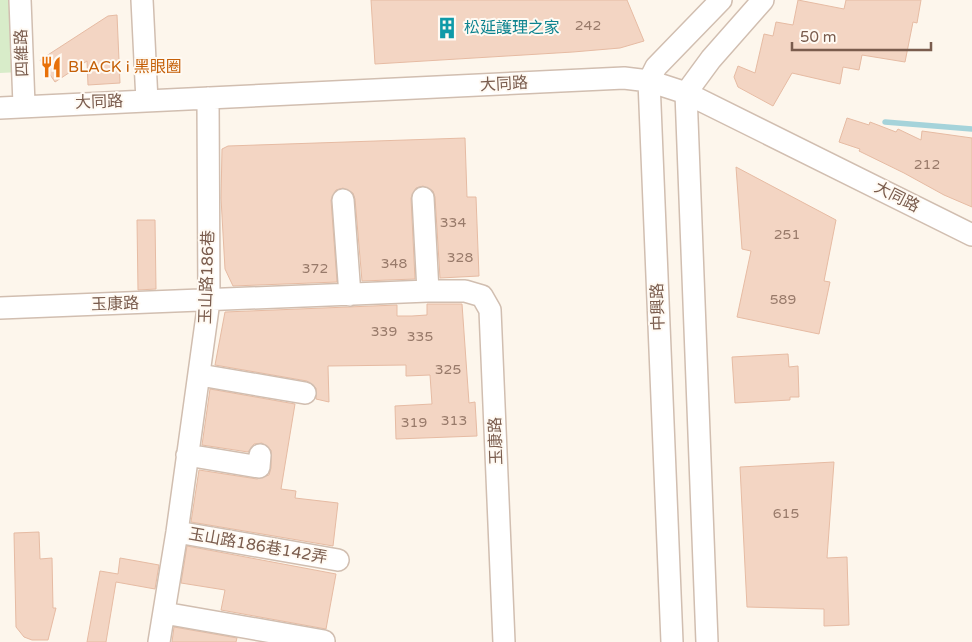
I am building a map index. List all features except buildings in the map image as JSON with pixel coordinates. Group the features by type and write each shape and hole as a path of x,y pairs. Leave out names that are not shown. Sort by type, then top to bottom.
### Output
{"street":[{"name":"四維路","path":"20,0 24,105"},
{"path":"142,0 147,100"},
{"path":"648,81 656,67 721,0"},
{"path":"707,642 686,93 711,59 762,0"},
{"name":"大同路","path":"0,108 24,105 624,78 648,81 686,93 972,235"},
{"name":"中興路","path":"648,81 672,642"},
{"name":"玉山路186巷","path":"159,642 177,532 209,301 208,98"},
{"path":"423,198 428,291"},
{"path":"343,200 350,295"},
{"name":"玉康路","path":"0,308 428,291 465,291 482,296 490,310 504,642"},
{"path":"200,375 305,393"},
{"path":"188,455 259,467 260,455"},
{"name":"玉山路186巷142弄","path":"177,532 338,560"},
{"path":"164,613 324,641"}],"green space":[{"path":"0,0 16,0 20,72 0,73"}],"waterway":[{"path":"885,122 972,129"}],"place":[{"name":"松延護理之家","path":"447,28"},
{"name":"BLACK i 黑眼圈","path":"51,67"}]}
